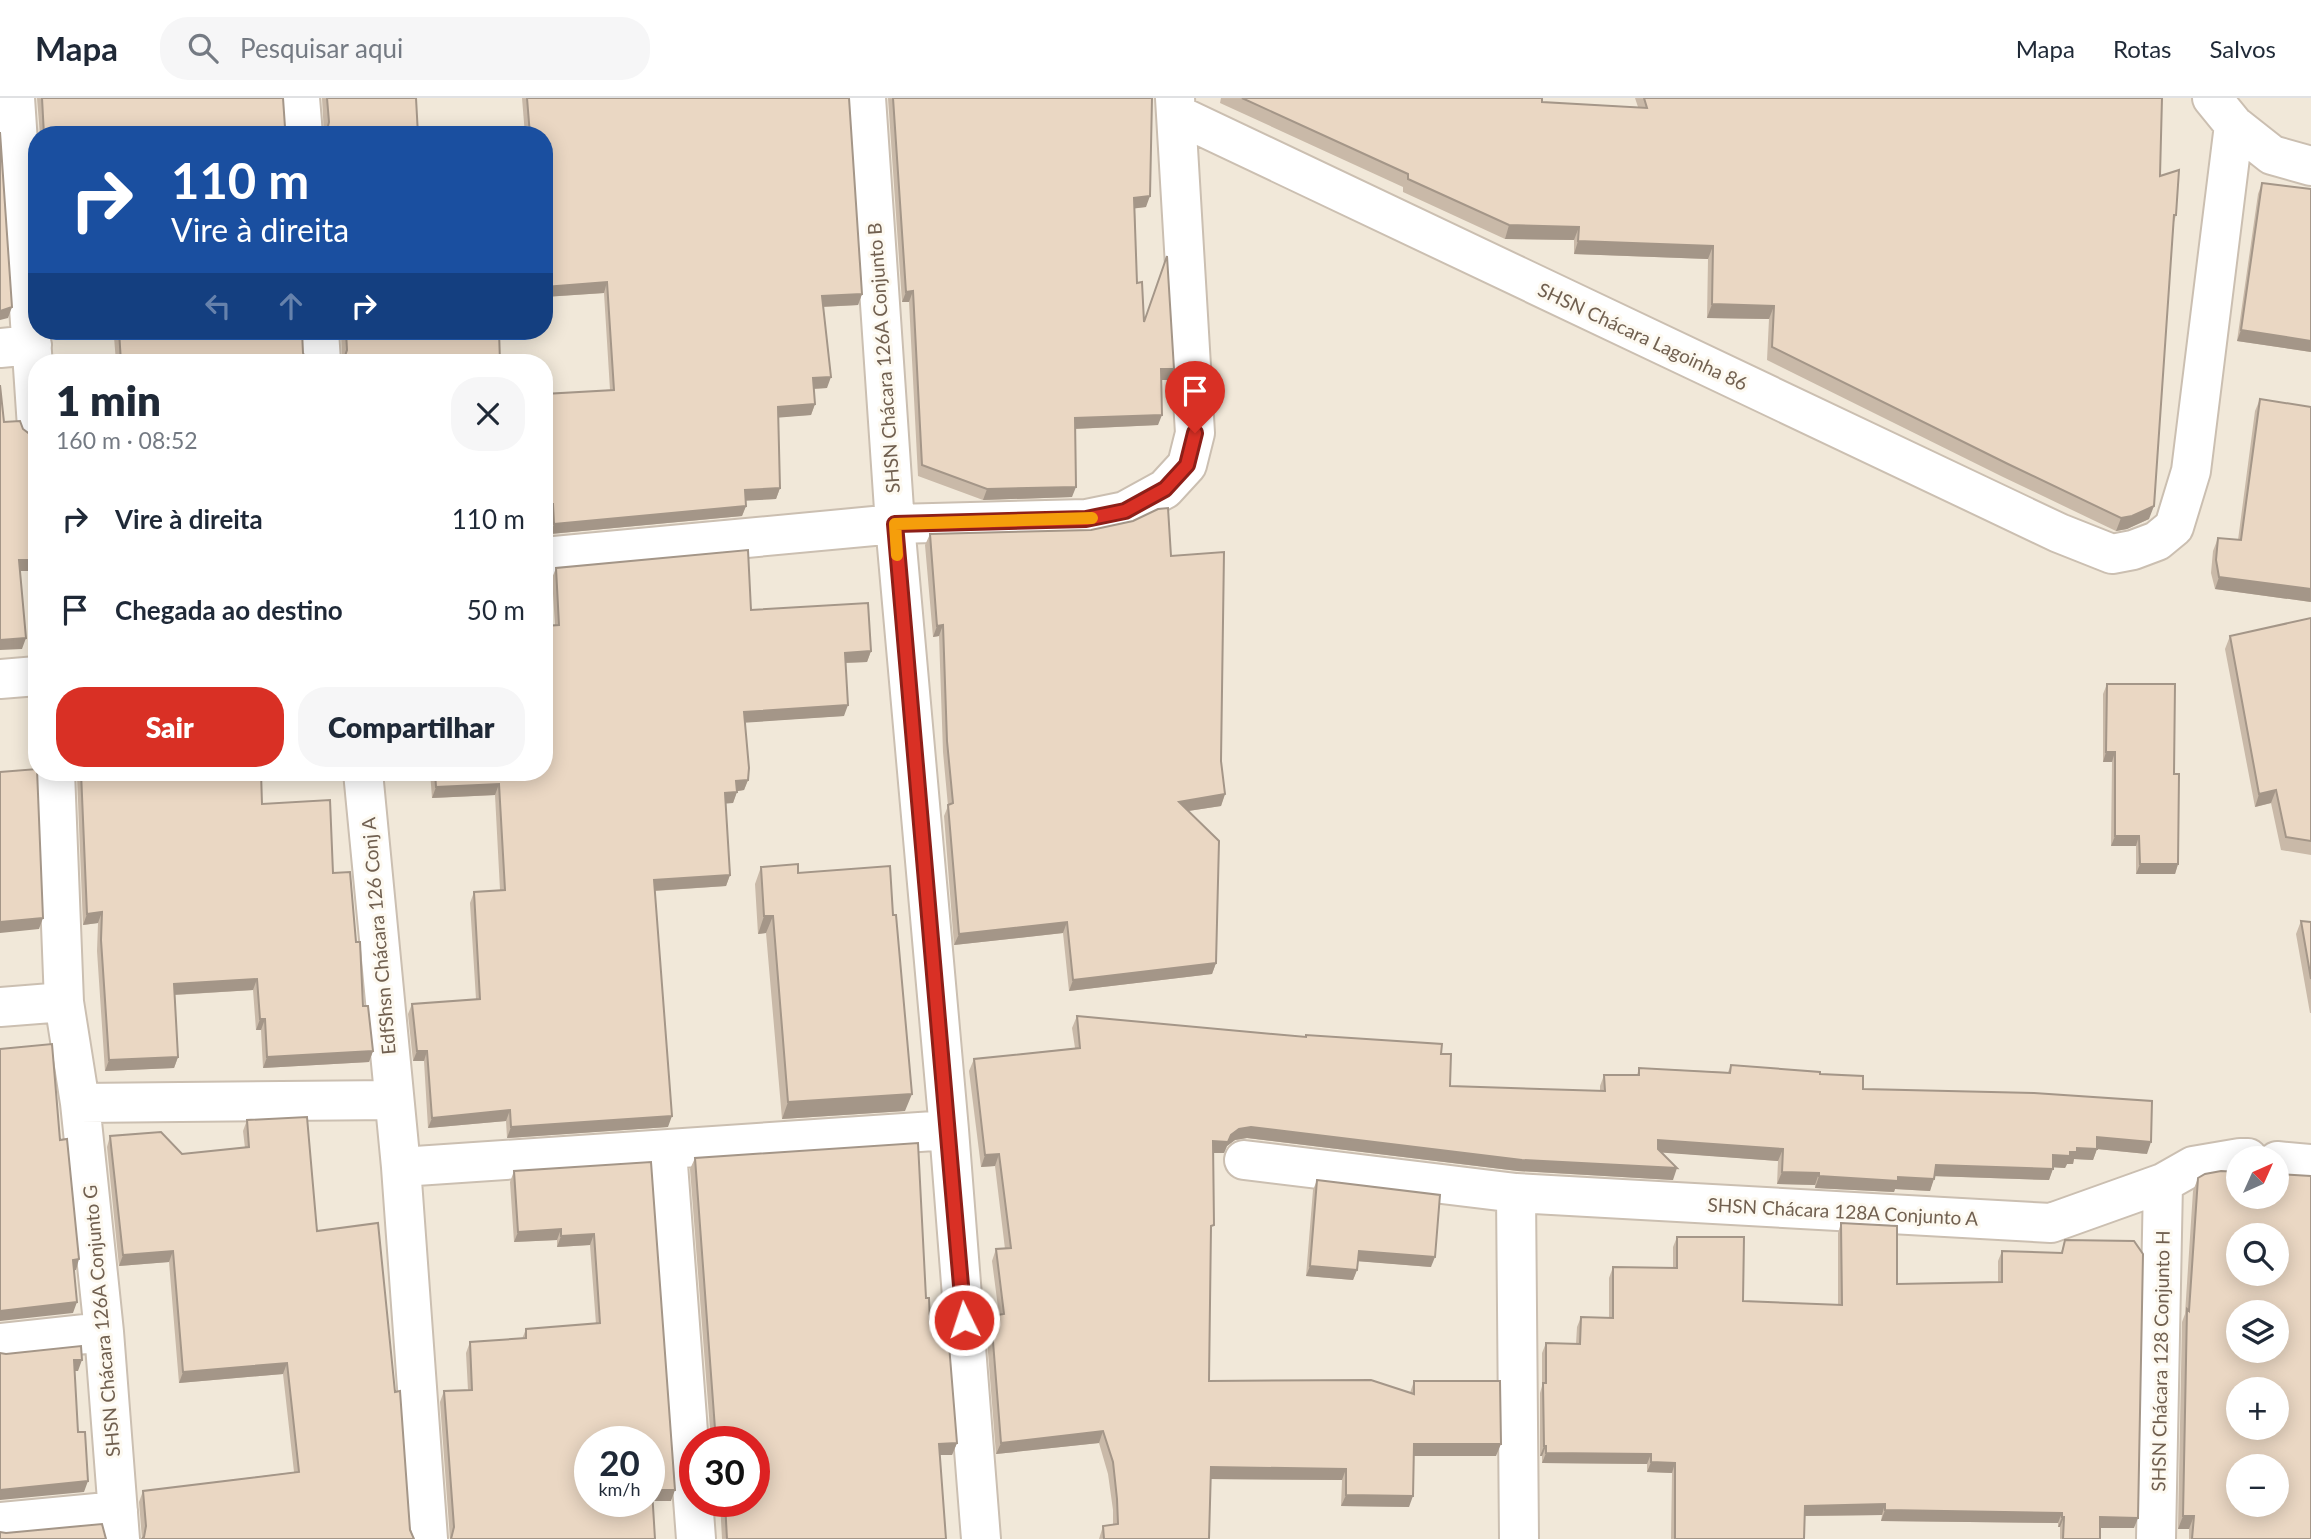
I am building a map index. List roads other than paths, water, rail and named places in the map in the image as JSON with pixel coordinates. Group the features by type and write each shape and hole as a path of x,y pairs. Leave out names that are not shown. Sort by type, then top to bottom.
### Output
{"street":[{"path":"15,98 16,347 28,393"},
{"path":"300,98 302,126"},
{"name":"SHSN Chácara 126A Conjunto B","path":"866,98 895,524 949,1130 981,1539"},
{"path":"553,556 895,524 1086,519 1125,511 1165,489 1187,465 1195,433 1175,106"},
{"name":"SHSN Chácara Lagoinha 86","path":"1175,106 2059,533 2112,554 2157,541 2174,527 2191,471 2223,112"},
{"path":"2223,112 2272,155 2311,166"},
{"path":"0,679 28,677"},
{"name":"SHSN Chácara 126A Conjunto G","path":"55,781 64,1002 80,1103 104,1332 119,1525"},
{"name":"EdfShsn Chácara 126 Conj A","path":"364,781 401,1167"},
{"path":"0,1007 64,1002"},
{"path":"80,1103 393,1100"},
{"path":"428,1539 401,1167 949,1130"},
{"path":"667,1151 696,1539"},
{"name":"SHSN Chácara 128A Conjunto A","path":"1244,1160 1516,1193 2051,1223 2163,1183 2193,1166 2226,1160"},
{"path":"2289,1162 2311,1164"},
{"name":"SHSN Chácara 128 Conjunto H","path":"2156,1539 2163,1183"},
{"path":"1516,1193 1519,1539"},
{"path":"0,1343 104,1332"},
{"path":"0,1522 119,1525"}]}
